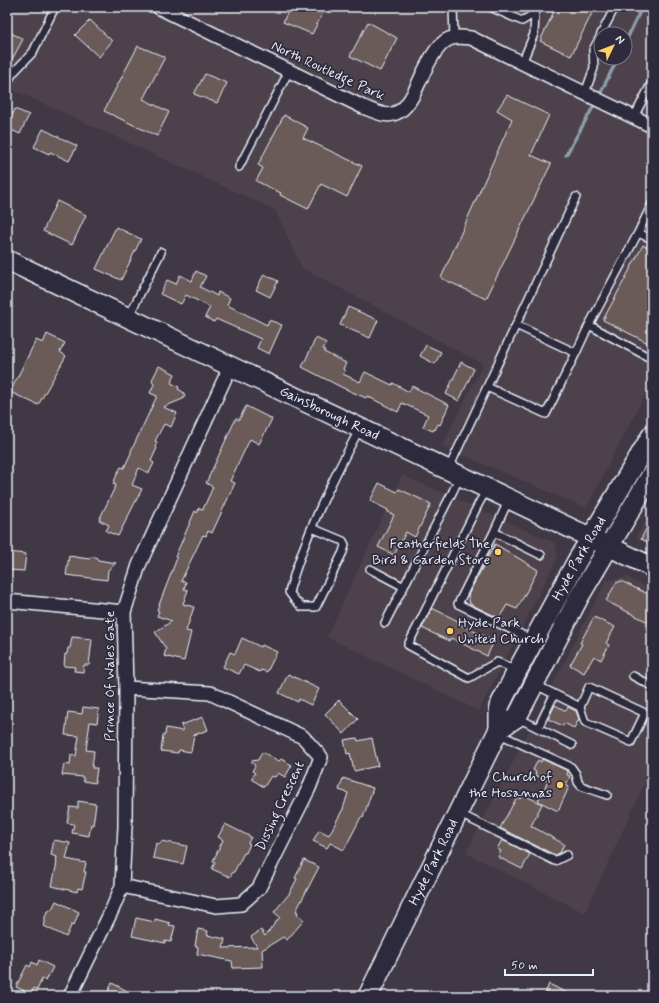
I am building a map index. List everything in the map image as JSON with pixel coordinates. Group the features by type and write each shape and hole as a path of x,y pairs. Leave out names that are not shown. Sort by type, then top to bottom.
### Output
{"main road":[{"name":"Gainsborough Road","path":"7,260 652,566"},
{"name":"Hyde Park Road","path":"368,996 498,731 499,707 517,671 591,538 652,435"},
{"name":"Hyde Park Road","path":"498,731 516,716 579,597 609,546 650,483"}],"street":[{"name":"North Routledge Park","path":"158,7 363,107 384,114 393,114 403,109 410,101 434,54 442,43 454,38"},
{"path":"454,38 471,38 652,126"},
{"name":"Prince Of Wales Gate","path":"70,996 122,886 125,827 126,688 124,612 139,565 230,367"},
{"path":"7,601 124,612"},
{"name":"Dissing Crescent","path":"122,886 216,906 241,904 259,888 309,788 321,757 303,737 210,693 126,688"}],"lane":[{"path":"7,83 13,73 33,52 55,7"},
{"path":"453,7 454,38"},
{"path":"490,7 522,21 537,10"},
{"path":"605,26 615,7"},
{"path":"522,63 534,34 537,10"},
{"path":"585,93 594,66"},
{"path":"239,167 289,70"},
{"path":"634,117 652,82"},
{"path":"385,623 453,491 454,473 487,386 576,197"},
{"path":"487,386 546,414 589,325 652,204"},
{"path":"638,233 652,240"},
{"path":"128,318 161,252"},
{"path":"516,325 576,353"},
{"path":"589,325 652,359"},
{"path":"312,528 343,541 345,545 344,552 316,607 302,607 289,592 295,571 312,528 320,508 360,428"},
{"path":"488,489 479,503 408,646 469,678 497,662 517,671"},
{"path":"509,499 458,604 534,640"},
{"path":"494,532 541,555"},
{"path":"370,569 404,587"},
{"path":"633,676 650,685 652,682"},
{"path":"534,684 580,707 585,722 631,742 645,713 589,687 580,707"},
{"path":"538,728 554,695"},
{"path":"516,716 572,745"},
{"path":"498,731 571,767 581,786 607,795"},
{"path":"458,813 555,861 566,855"}],"shaded area":[{"path":"7,7 652,7 652,381 586,508 442,446 483,364 302,268 275,210 7,87"},
{"path":"402,475 555,543 558,557 479,711 327,637"},
{"path":"652,510 652,545 636,538"},
{"path":"627,577 652,590 652,767 585,913 466,853 606,581"}],"building":[{"path":"290,7 326,7 312,34 283,22"},
{"path":"556,7 595,7 571,56 540,41"},
{"path":"90,20 112,41 99,57 75,35"},
{"path":"368,22 397,38 380,71 350,56"},
{"path":"7,31 23,39 7,69"},
{"path":"138,46 165,57 143,99 169,112 157,136 104,111"},
{"path":"205,74 227,83 217,103 194,94"},
{"path":"507,95 549,115 531,155 551,164 486,299 441,278 512,119 497,110"},
{"path":"15,109 29,115 20,134 7,128"},
{"path":"284,115 308,128 303,138 362,166 347,197 321,184 308,209 280,195 281,193 256,181 263,168 258,165"},
{"path":"43,129 77,146 69,161 50,152 49,154 34,147"},
{"path":"57,201 86,215 72,245 43,231"},
{"path":"116,227 141,239 121,280 96,269"},
{"path":"643,245 652,250 652,345 603,320"},
{"path":"196,271 206,276 200,287 217,296 218,292 230,298 227,305 267,325 269,320 282,325 269,354 257,348 261,339 216,319 214,322 205,317 210,307 186,295 181,304 160,294 167,280 176,284 180,275 192,281"},
{"path":"264,274 278,281 270,297 256,290"},
{"path":"348,307 378,320 370,338 340,325"},
{"path":"47,334 65,343 60,352 66,356 38,405 10,392 36,340 43,343"},
{"path":"316,338 326,343 323,349 325,350 324,352 346,363 343,369 345,371 343,374 360,382 365,372 392,385 393,383 409,392 412,386 449,405 440,425 438,424 433,431 423,427 428,415 402,403 398,412 367,396 366,398 343,388 302,367"},
{"path":"426,345 441,352 435,364 420,356"},
{"path":"461,362 474,369 459,401 446,394"},
{"path":"159,366 175,374 171,383 179,387 178,389 185,395 183,399 163,407 177,413 171,427 164,424 155,441 157,442 155,447 157,448 151,461 154,463 149,473 139,468 132,485 142,489 118,536 106,531 109,525 99,520 116,485 113,484 118,472 121,467 124,468 157,396 150,393 154,384 152,380"},
{"path":"246,406 272,419 259,444 250,439 230,481 235,483 212,533 208,531 206,536 203,535 181,581 186,582 184,589 188,590 183,604 194,607 186,631 191,632 184,661 164,656 166,649 155,632 172,621 157,616 159,611 157,610 177,558 175,557 195,511 197,513 199,508 203,509 213,487 206,483 236,418 239,420"},
{"path":"379,483 397,492 399,489 431,504 415,537 406,532 394,555 378,547 394,515 388,512 388,510 370,501"},
{"path":"652,518 652,544 641,539"},
{"path":"495,544 538,570 517,609 507,605 499,618 470,604 468,595"},
{"path":"7,552 26,554 24,571 8,570"},
{"path":"69,556 89,559 91,557 96,557 98,560 116,563 108,570 107,580 66,575"},
{"path":"621,581 652,596 652,624 606,601 616,583"},
{"name":"Hyde Park United Church","path":"432,608 458,621 457,623 494,641 487,656 451,638 449,641 422,628"},
{"path":"594,617 615,627 606,643 609,645 601,660 594,656 584,673 570,665 582,644 580,643"},
{"path":"72,637 92,639 89,665 84,665 83,672 74,671 75,667 64,666 65,654 67,654 68,648 70,648"},
{"path":"242,638 261,647 262,645 277,652 267,672 261,670 260,672 244,665 239,674 223,667 230,652 235,654"},
{"path":"288,674 319,689 311,705 299,699 298,702 279,693"},
{"path":"339,700 358,719 344,734 325,714"},
{"path":"555,705 566,711 568,707 576,711 579,719 574,728 564,723 563,726 548,719"},
{"path":"83,707 99,709 97,723 90,722 86,750 94,751 92,768 97,768 95,783 83,781 83,777 62,775 64,764 70,765 71,755 76,756 79,736 65,735 68,712 82,714"},
{"path":"203,717 208,730 194,735 191,752 179,750 178,753 161,751 163,735 165,735 166,728 183,731 181,725"},
{"path":"357,738 358,741 372,738 378,766 354,771 350,753 347,754 344,740"},
{"path":"262,752 279,761 281,759 292,765 285,777 278,773 275,777 271,776 264,787 251,779 255,773 252,771 255,766 251,761 258,760"},
{"name":"Church of the Hosannas","path":"542,759 568,771 567,775 570,776 566,785 569,787 558,811 538,801 548,781 535,775 536,772 533,770 538,760 541,762"},
{"path":"343,778 373,788 363,818 361,817 344,850 330,843 327,848 313,841 319,830 329,835 343,809 348,793 339,790"},
{"path":"522,794 542,804 531,826 564,844 560,853 555,855 500,828 517,797 520,799"},
{"path":"78,801 96,804 93,825 91,824 89,836 72,833 74,824 67,823 70,807 78,808"},
{"path":"225,824 251,837 246,853 244,853 230,877 212,869 215,862 213,861 223,840 218,837"},
{"path":"54,840 70,843 66,859 86,863 84,872 86,872 82,889 78,888 77,892 52,886 57,862 57,857 51,855"},
{"path":"502,840 530,854 522,869 498,857 501,851 497,849"},
{"path":"161,841 187,846 183,864 153,858 156,843 160,844"},
{"path":"304,860 319,867 296,911 298,912 297,914 304,920 287,940 283,937 262,950 263,967 233,968 232,961 197,954 198,947 195,946 198,929 208,931 207,935 225,939 223,948 257,947 251,937 261,930 265,936 280,917 274,912 289,894 297,879 295,878"},
{"path":"56,901 79,912 74,925 72,924 66,937 44,926 47,912 52,909"},
{"path":"136,918 155,922 155,919 175,926 171,942 165,941 165,943 132,936"},
{"path":"39,960 53,967 46,981 42,979 37,990 34,988 31,994 16,987 27,965 30,967 32,962 37,965"},
{"path":"112,983 137,996 106,996"},
{"path":"549,984 573,996 544,996"}],"waterway":[{"path":"633,26 642,7"},
{"path":"599,96 614,66"},
{"path":"566,155 596,102"}],"place":[{"name":"Featherfields The Bird & Garden Store","path":"498,552"},
{"name":"Hyde Park United Church","path":"450,631"},
{"name":"Church of the Hosannas","path":"560,785"}]}
